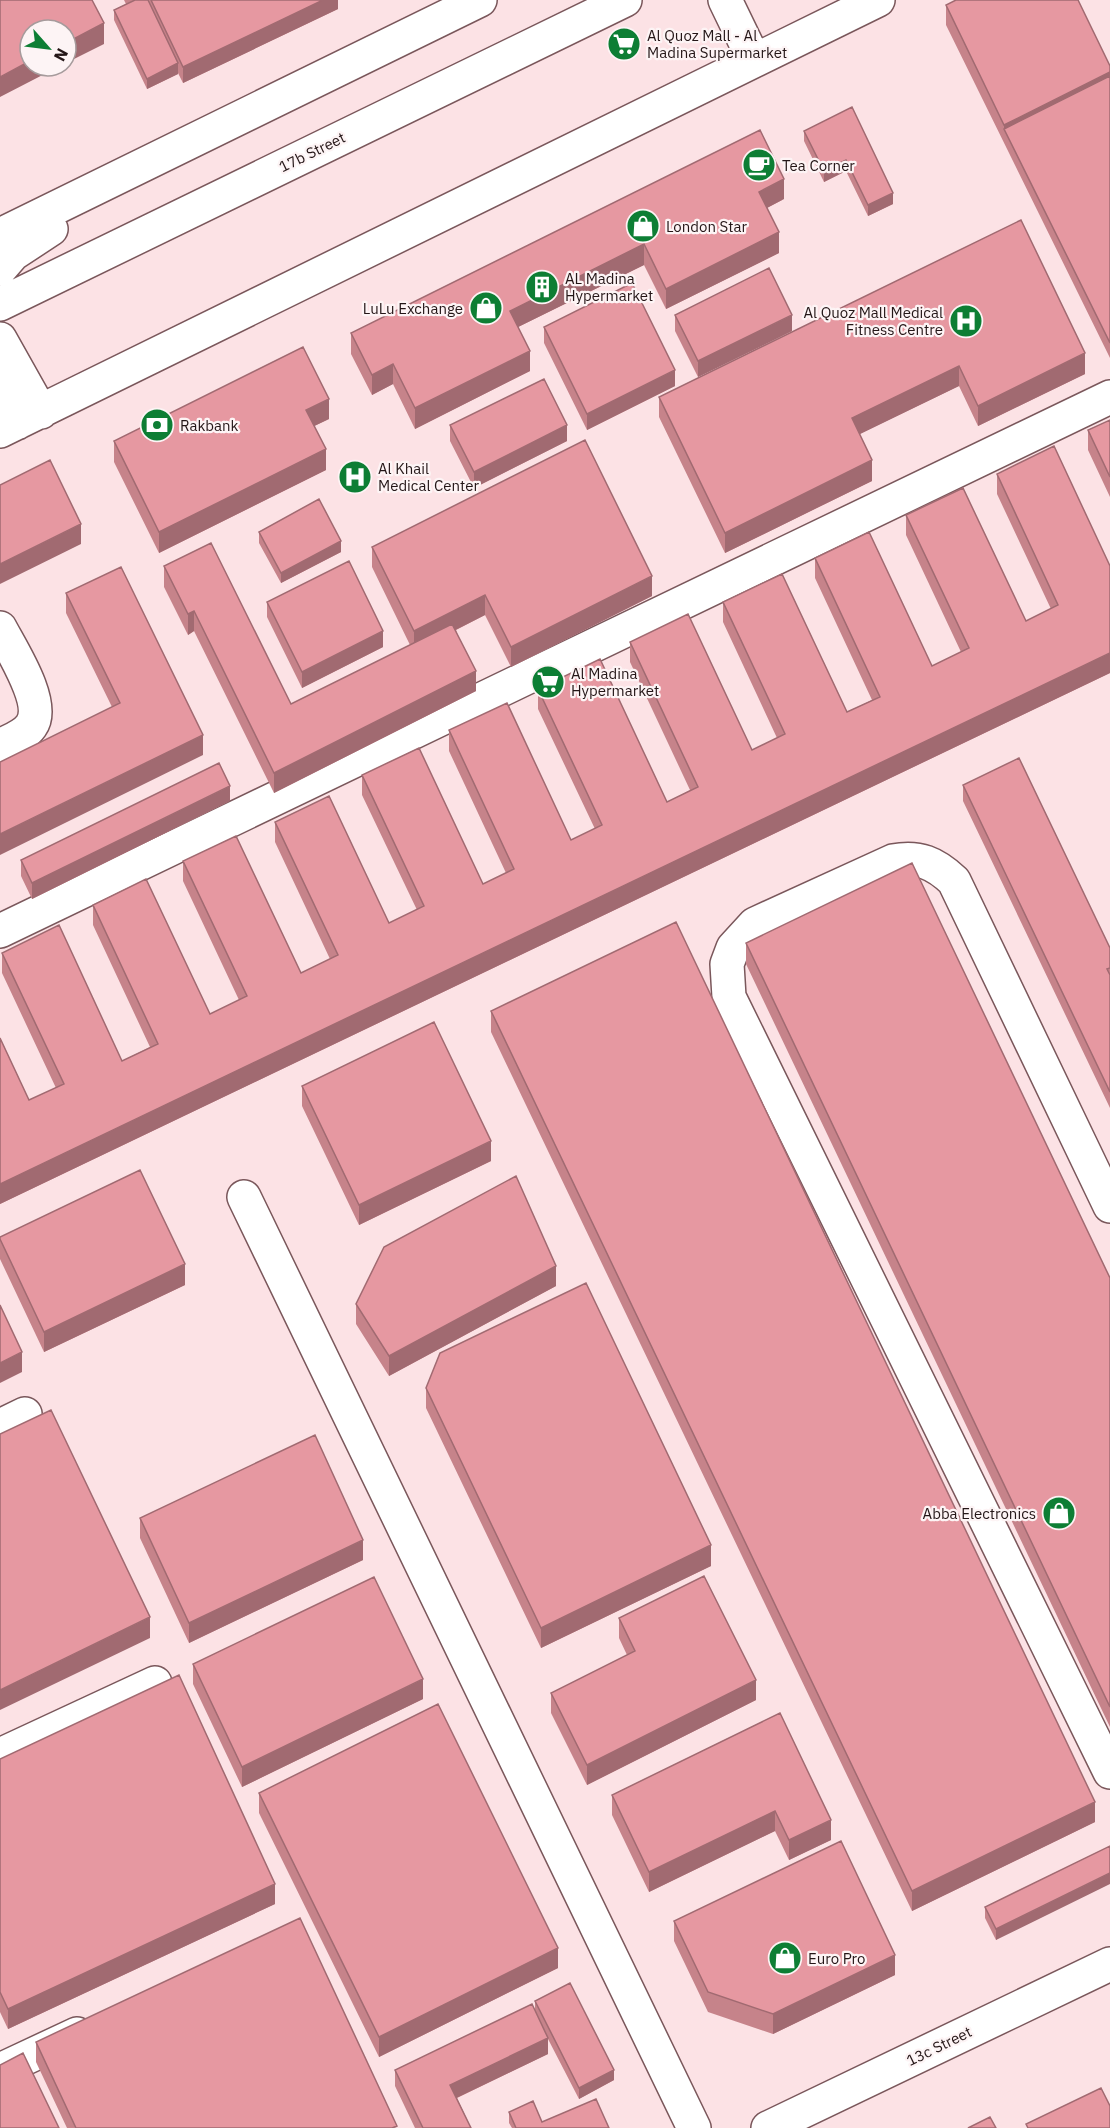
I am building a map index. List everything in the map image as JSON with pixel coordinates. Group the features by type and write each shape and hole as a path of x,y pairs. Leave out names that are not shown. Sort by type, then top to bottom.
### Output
{"street":[{"path":"0,235 480,0"},
{"name":"17b Street","path":"0,304 625,0"},
{"path":"724,0 765,55"},
{"path":"749,0 765,55"},
{"path":"19,422 878,0"},
{"path":"0,269 26,244 182,146"},
{"path":"0,339 19,422"},
{"path":"0,388 19,422"},
{"path":"0,931 32,918 1110,397"},
{"path":"0,628 37,707 32,725 18,737 0,746"},
{"path":"1110,1206 954,881 942,869 927,861 909,858 893,861 755,924 733,948 727,964 729,997 1110,1772"},
{"path":"244,1197 694,2128"},
{"path":"0,1755 155,1683"},
{"name":"13c Street","path":"768,2128 1107,1973"},
{"path":"0,2070 108,2020"}],"building":[{"path":"0,0 92,0 104,23 78,37 78,18 18,18 18,67 0,77"},
{"path":"135,0 148,0 178,63 147,79 114,10"},
{"path":"151,0 323,0 183,67"},
{"path":"956,0 1078,0 1110,66 1110,72 1004,125 946,5"},
{"path":"1110,76 1110,343 1004,129"},
{"path":"852,107 893,193 868,205 846,160 824,171 804,131"},
{"name":"AL Madina Hypermarket","path":"760,130 784,179 759,192 779,232 666,289 644,244 510,311 530,351 415,408 393,364 372,375 351,333"},
{"path":"1021,220 1085,353 978,406 959,366 852,418 872,460 725,533 659,397"},
{"path":"769,268 792,315 698,361 675,315"},
{"path":"632,283 675,370 587,414 544,327"},
{"path":"303,347 329,399 306,410 326,449 159,532 114,441"},
{"path":"544,379 567,425 474,472 450,425"},
{"path":"1110,420 1110,477 1088,430"},
{"path":"585,440 652,576 511,647 485,595 414,631 372,547"},
{"path":"1054,446 1110,566 1110,653 0,1184 0,1038 29,1100 64,1084 2,953 59,925 122,1061 158,1044 93,905 146,879 210,1014 247,996 183,861 236,836 301,973 338,955 275,822 329,796 389,923 424,906 362,775 419,748 483,884 514,869 449,730 507,703 571,840 602,825 538,689 600,659 667,802 698,787 630,642 688,614 752,750 785,734 723,602 782,574 847,712 880,697 815,558 869,532 932,666 969,648 906,515 963,488 1026,621 1058,605 997,474"},
{"path":"50,460 81,524 0,564 0,485"},
{"path":"319,499 341,541 281,573 259,532"},
{"path":"211,543 291,704 452,624 476,671 274,773 194,611 188,614 164,566"},
{"path":"349,561 383,631 302,672 267,602"},
{"path":"121,567 203,735 0,834 0,762 120,703 66,593"},
{"path":"1019,758 1110,948 1110,968 1107,969 1110,975 1110,1092 963,785"},
{"path":"219,763 230,786 32,883 21,860"},
{"name":"Abba Electronics","path":"912,863 1110,1278 1110,1707 746,943"},
{"path":"676,922 1095,1802 912,1891 491,1011"},
{"path":"434,1022 491,1141 359,1205 302,1086"},
{"path":"140,1170 185,1264 44,1332 0,1237"},
{"path":"516,1176 556,1266 389,1356 356,1304 384,1247"},
{"path":"586,1283 711,1545 541,1628 426,1388 440,1353"},
{"path":"0,1305 22,1352 0,1363"},
{"path":"51,1410 150,1617 0,1690 0,1434"},
{"path":"315,1435 363,1540 189,1623 140,1518"},
{"path":"704,1576 756,1680 587,1765 551,1693 635,1651 619,1618"},
{"path":"374,1577 423,1679 242,1767 193,1664"},
{"path":"179,1675 275,1884 8,2009 0,1992 0,1759"},
{"path":"438,1704 558,1948 379,2037 259,1793"},
{"path":"780,1713 831,1820 789,1840 775,1811 649,1872 612,1795"},
{"name":"Euro Pro","path":"841,1841 895,1955 773,2014 708,1992 674,1921"},
{"path":"1110,1846 1110,1873 996,1929 985,1907"},
{"path":"300,1918 397,2126 392,2128 76,2128 36,2042"},
{"path":"570,1983 614,2070 579,2088 535,2001"},
{"path":"532,2004 548,2038 450,2085 471,2128 423,2128 395,2070"},
{"path":"23,2053 59,2128 0,2128 0,2065"},
{"path":"1101,2088 1110,2106 1110,2128 1028,2128 1026,2124"},
{"path":"596,2099 609,2128 516,2128 509,2112 533,2101 542,2122"},
{"path":"990,2117 996,2128 968,2128"}],"place":[{"name":"Al Quoz Mall - Al Madina Supermarket","path":"624,44"},
{"name":"Tea Corner","path":"759,165"},
{"name":"London Star","path":"643,226"},
{"name":"AL Madina Hypermarket","path":"542,287"},
{"name":"LuLu Exchange","path":"486,308"},
{"name":"Al Quoz Mall Medical Fitness Centre","path":"966,321"},
{"name":"Rakbank","path":"157,425"},
{"name":"Al Khail Medical Center","path":"355,477"},
{"name":"Al Madina Hypermarket","path":"548,682"},
{"name":"Abba Electronics","path":"1059,1513"},
{"name":"Euro Pro","path":"785,1958"}]}
